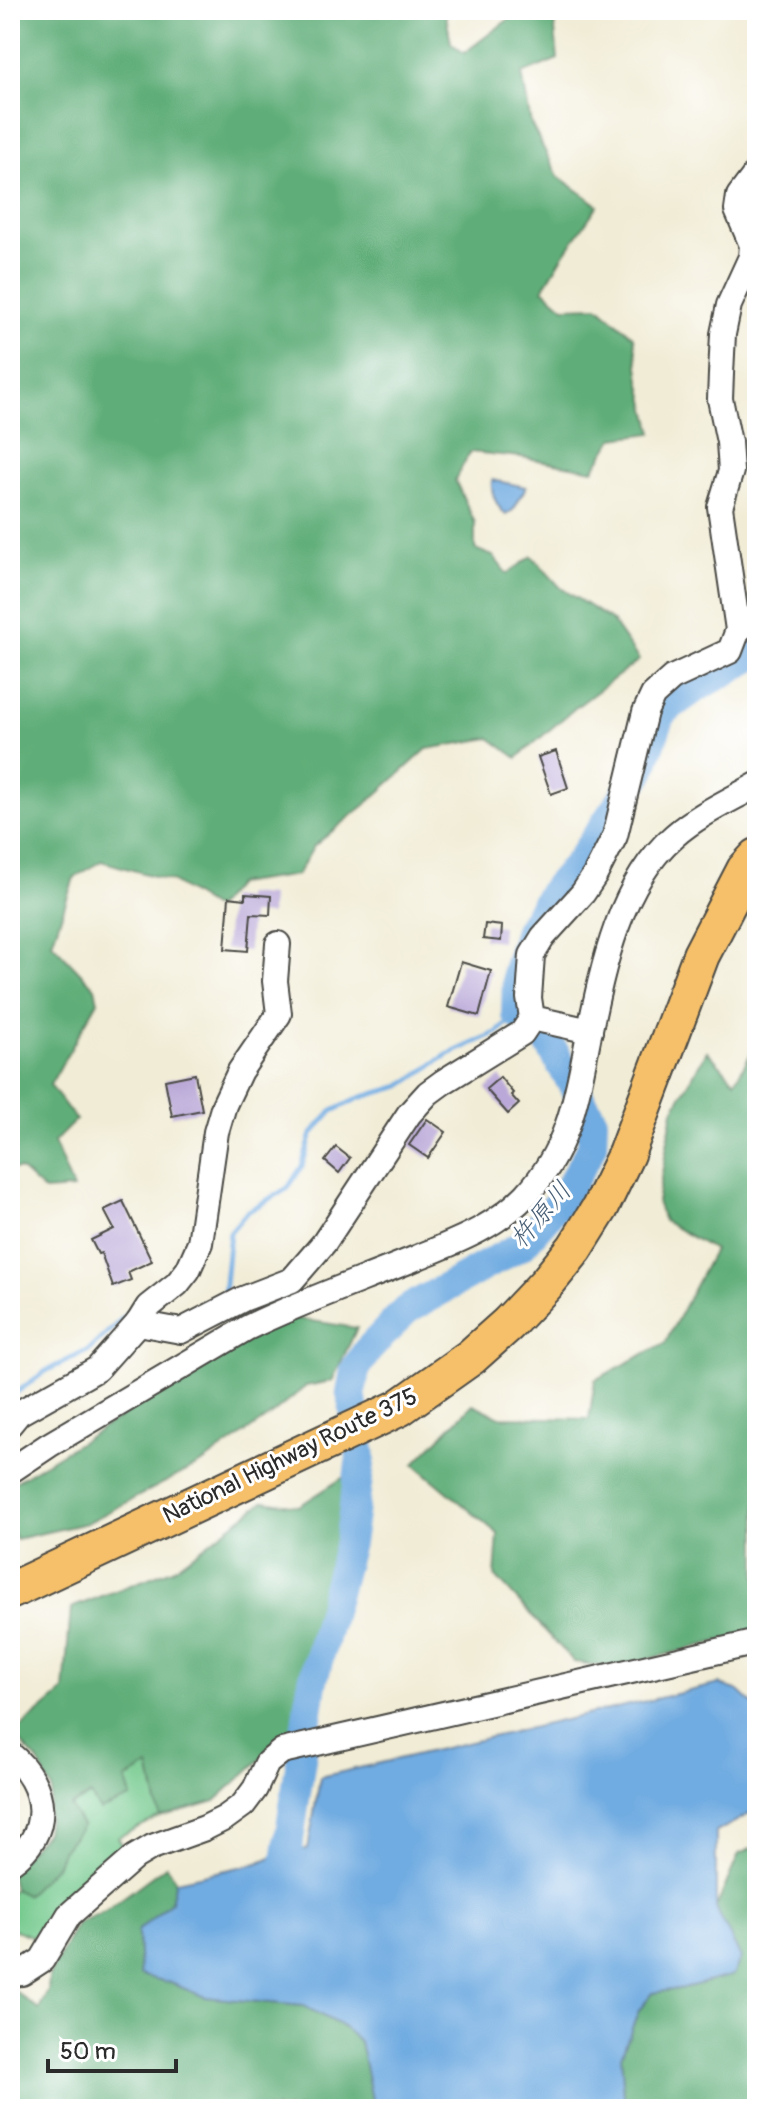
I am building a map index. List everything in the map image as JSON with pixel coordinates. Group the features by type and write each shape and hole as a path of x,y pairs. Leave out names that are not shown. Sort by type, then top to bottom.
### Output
{"highway":[{"name":"National Highway Route 375","path":"10,1591 399,1408 490,1340 546,1284 575,1248 600,1208 626,1154 701,955 745,870 757,857"}],"street":[{"path":"143,1315 181,1331 243,1299 292,1280 324,1243 409,1114 428,1093 522,1033 532,1018 529,998 532,955 543,937 583,893 615,836 645,712 653,695 672,678 730,651 748,622 720,507 731,471 729,442 720,399 723,334 751,257 752,245 737,210 739,196 757,172"},
{"path":"10,1471 49,1445 270,1317 477,1233 509,1212 548,1168 567,1130 579,1094 590,1031 616,925 629,896 646,868 672,837 702,814 757,785"},
{"path":"10,1424 19,1413 97,1369 143,1315 188,1270 200,1243 216,1132 224,1105 240,1071 279,1014 275,981 278,944"},
{"path":"532,1018 590,1031"},
{"path":"10,1451 42,1438 49,1445"},
{"path":"10,1974 22,1973 42,1960 69,1915 135,1857 152,1847 215,1823 243,1805 255,1789 267,1763 282,1751 749,1644"},
{"path":"10,1754 36,1785 42,1816 33,1840 10,1863"}],"green space":[{"path":"10,10 445,10 451,43 464,53 521,10 553,10 558,59 522,74 531,124 558,176 598,205 543,289 564,307 598,306 634,337 640,380 653,433 614,438 593,470 521,457 470,452 455,480 475,523 475,549 493,556 507,574 532,556 561,588 612,621 639,660 575,708 517,758 490,738 427,749 314,846 297,875 236,884 215,909 171,881 101,861 74,878 52,943 95,988 98,1001 50,1085 76,1120 54,1142 73,1189 44,1191 20,1169 10,1169"},
{"path":"757,1043 757,1660 735,1637 613,1668 574,1662 495,1576 498,1534 414,1464 473,1404 500,1417 589,1419 595,1380 665,1343 714,1250 664,1221 657,1202 673,1110 707,1051 735,1081"},
{"path":"293,1318 357,1328 332,1381 306,1386 204,1462 87,1523 16,1539 10,1528 10,1485 235,1347"},
{"path":"350,1473 338,1547 295,1728 215,1801 160,1817 149,1766 126,1779 131,1798 100,1810 90,1795 70,1806 82,1826 62,1851 56,1866 26,1895 14,1889 10,1873 46,1832 52,1789 37,1760 13,1734 64,1691 71,1608 175,1568 264,1501 299,1506"},
{"path":"149,1766 160,1817 118,1837 126,1852 33,1937 10,1928 10,1892 14,1889 26,1894 56,1866 62,1851 82,1826 69,1807 91,1795 131,1798 126,1779"},
{"path":"757,1846 757,2109 625,2109 621,2056 639,2010 653,1993 733,1975 741,1958 716,1908 739,1854"},
{"path":"166,1866 176,1881 171,1902 138,1931 140,1975 205,1997 304,2006 340,2025 360,2041 374,2109 10,2109 10,1987 39,2010 48,1991 49,1976 77,1923 105,1911"}],"water":[{"path":"492,480 526,487 514,509 506,515 495,499"},
{"path":"719,1684 739,1691 757,1708 757,1810 716,1832 716,1908 741,1958 733,1975 653,1993 639,2010 621,2056 625,2109 374,2109 360,2041 340,2025 304,2006 205,1997 140,1975 138,1931 171,1902 176,1881 258,1863 287,1850 308,1849 320,1777"}],"building":[{"path":"556,751 568,788 551,794 538,757"},
{"path":"245,894 271,896 270,915 251,914 248,951 225,949 229,897 245,899"},
{"path":"485,924 502,926 501,941 483,939"},
{"path":"461,962 491,971 479,1016 448,1007"},
{"path":"195,1074 202,1110 172,1116 165,1080"},
{"path":"500,1077 519,1104 508,1114 486,1089"},
{"path":"427,1119 446,1132 428,1158 409,1145"},
{"path":"336,1147 350,1158 339,1173 325,1161"},
{"path":"123,1201 152,1261 128,1272 131,1280 113,1287 101,1253 98,1254 91,1240 114,1229 104,1210"}],"waterway":[{"name":"杵原川","path":"286,1861 312,1684 349,1543 361,1457 351,1393 355,1370 367,1351 406,1310 522,1245 563,1198 592,1147 593,1120 546,1038 516,1013 517,971 529,930 551,894 579,862 641,771 662,712 694,689 757,654"},
{"path":"170,1320 224,1294 230,1232 247,1212 288,1188 302,1166 312,1134 331,1112 359,1098 401,1086 447,1055 498,1032 516,1013"},
{"path":"10,1397 46,1371 89,1350 129,1312 137,1314"}]}
